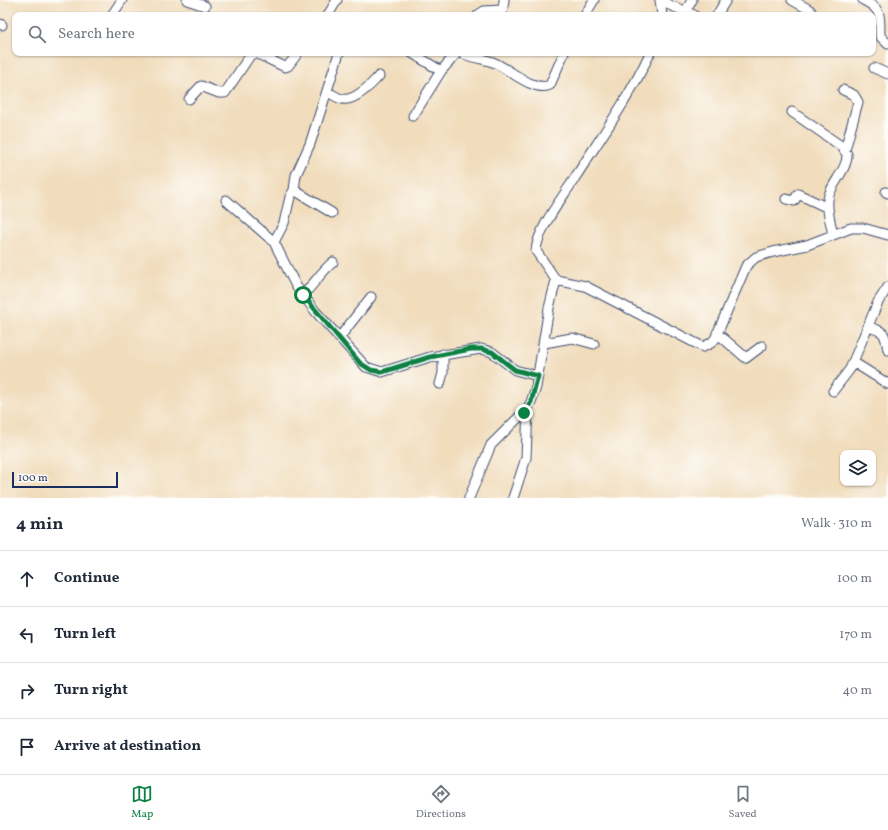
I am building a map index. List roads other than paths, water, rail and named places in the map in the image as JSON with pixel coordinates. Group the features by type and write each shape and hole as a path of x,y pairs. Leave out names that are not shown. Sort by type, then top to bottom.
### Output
{"street":[{"path":"114,12 122,0"},
{"path":"187,0 205,6"},
{"path":"330,12 337,0"},
{"path":"501,12 504,0"},
{"path":"587,12 594,0"},
{"path":"660,0 688,12"},
{"path":"660,0 662,12"},
{"path":"690,12 692,0"},
{"path":"719,12 726,0"},
{"path":"792,0 811,12"},
{"path":"863,0 873,5 884,17 880,36 888,44"},
{"path":"482,12 492,12"},
{"path":"189,99 201,86 218,93 224,93 249,56"},
{"path":"262,56 285,67 288,66 296,56"},
{"path":"274,242 284,223 290,197 294,190 296,175 310,144 328,92 338,56"},
{"path":"417,56 441,71"},
{"path":"414,116 441,71 454,56"},
{"path":"472,56 495,63 529,82 544,88 550,86 563,56"},
{"path":"648,56 625,101 560,202 539,238 536,251 556,280 584,286 703,347 712,343 750,260 773,252 808,245 857,227 888,235"},
{"path":"874,68 888,74"},
{"path":"328,92 341,99 347,99 360,94 379,76"},
{"path":"833,236 828,208 828,195 847,158 845,150 858,102 854,95 843,90"},
{"path":"792,112 845,150"},
{"path":"294,190 332,213"},
{"path":"786,199 794,201 798,194 828,208"},
{"path":"226,200 274,242 289,275 303,295 360,363 377,372 382,372 442,354 471,349 488,350 515,370 538,376"},
{"path":"303,295 319,274 333,262"},
{"path":"513,498 526,458 528,408 536,387 549,308 556,280"},
{"path":"833,391 848,374 878,302 888,287"},
{"path":"339,338 371,297"},
{"path":"867,327 881,330 884,333 888,350"},
{"path":"717,333 746,358 762,346"},
{"path":"544,343 572,338 594,344"},
{"path":"440,384 443,373 442,354"},
{"path":"853,362 888,384"},
{"path":"469,498 491,445 528,408"}]}
